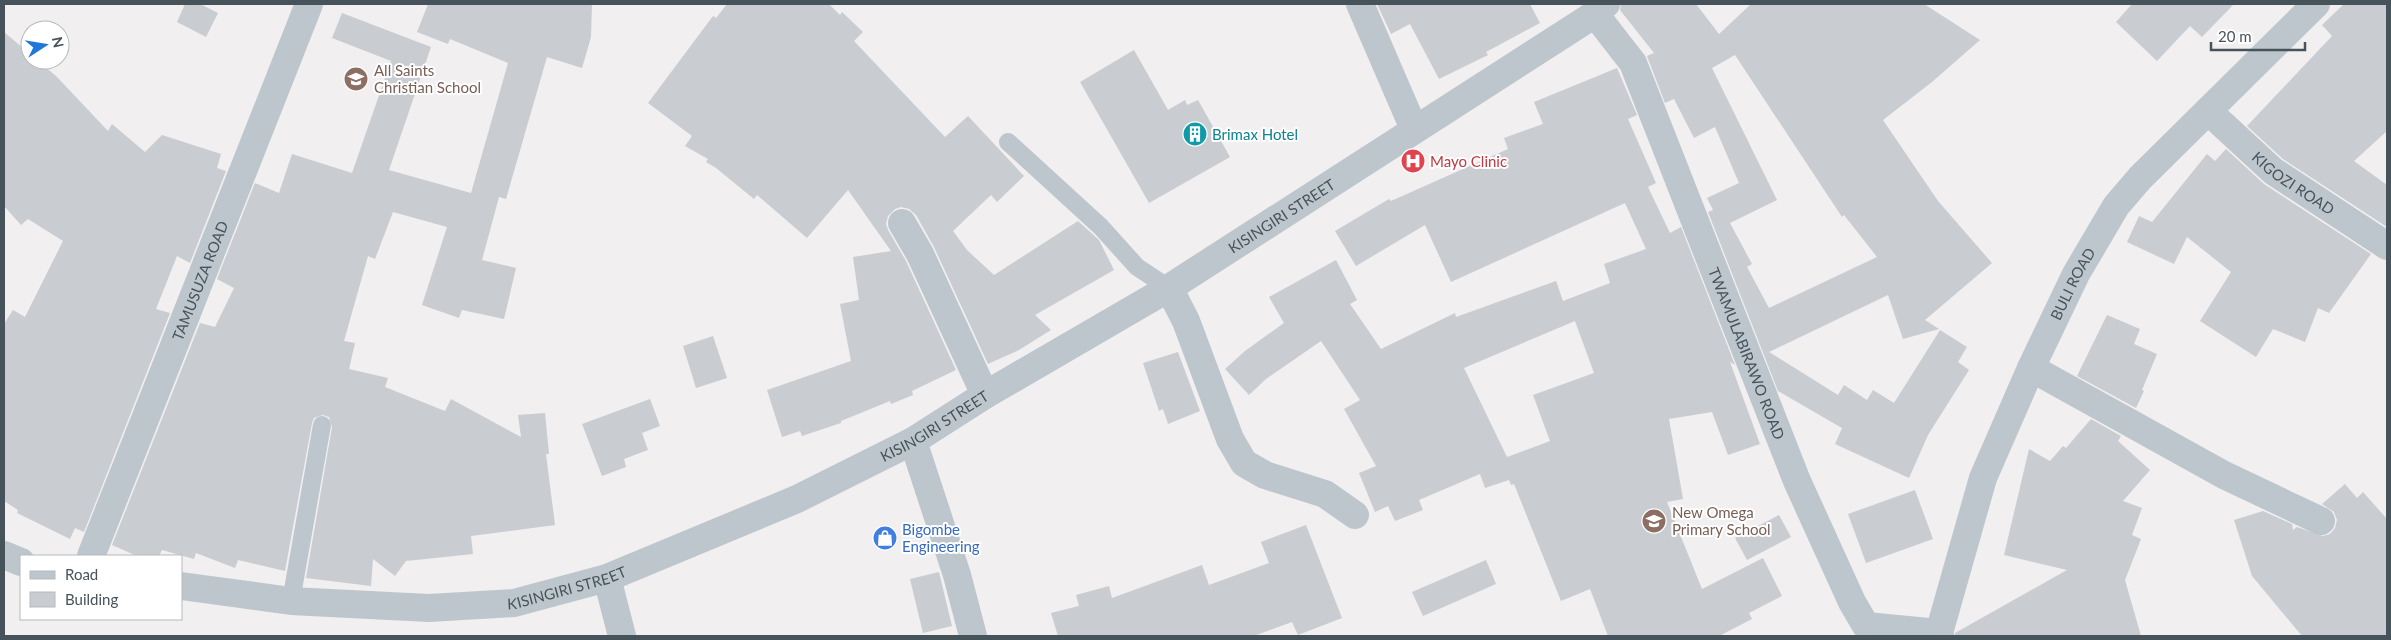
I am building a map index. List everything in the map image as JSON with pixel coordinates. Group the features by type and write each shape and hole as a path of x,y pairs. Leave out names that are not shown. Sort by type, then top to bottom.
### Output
{"street":[{"name":"TAMUSUZA ROAD","path":"91,555 309,4"},
{"path":"1360,4 1414,129"},
{"name":"BULI ROAD","path":"1940,634 1983,478 2031,368 2076,274 2116,206 2140,178 2316,4"},
{"name":"KISINGIRI STREET","path":"182,586 291,601 429,608 514,604 607,578 797,499 913,441 985,395 1169,288 1600,9"},
{"name":"TWAMULABIRAWO ROAD","path":"1600,9 1633,63 1797,482 1852,602 1858,631 1940,634"},
{"name":"KIGOZI ROAD","path":"2208,111 2273,170 2387,246"},
{"path":"902,223 920,254 985,395"},
{"path":"1169,288 1186,321 1230,439 1244,463 1265,475 1325,494 1355,515"},
{"path":"2031,368 2224,475 2321,520"},
{"path":"913,441 957,575 973,636"},
{"path":"4,555 20,562"},
{"path":"607,578 622,636"}],"lane":[{"path":"1008,142 1101,227 1137,266 1169,288"},
{"path":"291,601 322,425"}],"building":[{"path":"185,4 200,4 218,13 206,37 177,22"},
{"path":"428,4 592,4 591,37 582,68 547,57 506,199 499,197 482,260 516,268 504,319 462,310 459,318 422,305 447,227 393,212 375,259 368,256 344,341 355,343 349,369 388,378 385,387 445,411 451,399 521,437 518,415 545,413 549,454 546,454 555,525 471,536 473,554 406,561 395,576 373,559 371,586 306,578 332,427 329,417 323,415 314,418 312,423 285,571 238,560 235,568 196,553 194,559 162,550 160,555 135,555 112,545 200,323 215,327 234,288 217,279 255,183 279,193 292,154 352,173 391,61 332,38 342,13 431,47 389,170 471,193 508,63 450,39 448,44 417,32"},
{"path":"727,4 829,4 840,15 842,12 863,32 854,41 945,137 968,116 1024,176 997,202 991,195 953,231 967,250 994,275 1078,221 1099,240 1114,270 1035,315 1051,330 1019,350 988,364 934,247 916,215 909,209 901,207 895,209 888,216 886,224 888,230 906,261 956,370 912,391 913,395 891,404 890,401 841,421 841,423 802,436 800,431 782,437 767,390 851,361 840,304 859,300 853,257 891,251 848,190 807,238 757,195 754,199 706,162 708,159 685,146 692,136 648,103 713,16 716,18"},
{"path":"1377,4 1530,4 1540,23 1486,52 1488,55 1439,79 1410,24 1391,34"},
{"path":"1621,4 1696,4 1719,34 1751,4 1924,4 1980,40 1932,82 1883,120 1938,201 1992,263 1925,320 1939,329 1903,339 1888,295 1769,352 1838,395 1844,385 1867,400 1873,390 1894,403 1940,330 1967,347 1958,362 1969,370 1928,435 1909,478 1835,444 1842,428 1778,391 1708,212 1713,210 1707,198 1739,183 1715,127 1694,138 1674,99 1665,103 1647,56 1654,53 1620,10","holes":["1735,55 1842,217 1844,215 1877,257 1769,308 1747,267 1752,264 1730,223 1777,200 1712,68"]},
{"path":"2132,4 2234,4 2202,37 2190,26 2157,61 2116,22"},
{"path":"2344,4 2387,4 2387,131 2354,161 2387,185 2387,227 2283,159 2247,126 2332,36 2322,25"},
{"path":"4,32 20,46 20,70 49,70 108,131 112,124 145,152 162,135 221,154 217,168 226,171 190,263 177,256 156,309 170,313 84,532 75,528 70,539 17,513 18,510 4,501 4,324 13,310 25,317 63,241 28,219 21,225 4,206"},
{"name":"Brimax Hotel","path":"1134,50 1168,110 1185,100 1187,105 1198,100 1230,157 1149,203 1080,82"},
{"path":"1617,68 1637,115 1628,119 1656,183 1648,187 1670,233 1681,227 1735,365 1730,362 1760,444 1728,455 1712,412 1669,419 1683,499 1667,502 1702,589 1763,558 1782,596 1749,613 1752,619 1719,636 1608,636 1590,589 1561,601 1514,484 1511,485 1509,480 1485,488 1480,474 1419,500 1423,510 1395,521 1388,506 1375,512 1359,473 1376,466 1344,409 1360,400 1321,341 1266,379 1249,395 1225,369 1245,351 1284,323 1269,297 1336,260 1357,300 1350,304 1381,349 1455,313 1456,317 1556,281 1563,301 1610,283 1604,264 1646,249 1625,203 1451,282 1425,225 1356,266 1335,231 1389,199 1391,201 1508,149 1504,138 1543,124 1534,102","holes":["1575,321 1594,373 1533,395 1550,441 1507,457 1464,368"]},
{"path":"2226,149 2264,184 2371,254 2329,313 2318,308 2305,342 2273,329 2256,357 2200,321 2231,272 2187,237 2174,264 2127,242 2139,216 2152,222 2207,154 2215,161"},
{"path":"2107,315 2140,329 2134,344 2157,354 2136,408 2077,376"},
{"path":"713,336 727,378 696,388 683,346"},
{"path":"1178,352 1200,411 1168,424 1163,409 1159,411 1143,363"},
{"path":"650,399 660,426 642,433 648,450 624,459 626,467 602,476 582,424"},
{"path":"2091,419 2121,436 2118,441 2150,470 2123,501 2142,508 2132,535 2141,539 2125,580 2141,636 1955,636 1955,633 2067,570 2004,555 2029,449 2050,461 2063,446 2066,448"},
{"path":"2345,484 2357,498 2363,492 2387,519 2387,636 2302,636 2252,576 2234,520 2263,511 2292,524 2293,530 2297,527 2323,536 2330,534 2335,528 2337,520 2334,512 2322,504"},
{"path":"1915,490 1933,539 1866,563 1848,514"},
{"path":"1779,515 1791,537 1747,560 1735,538"},
{"path":"1306,525 1342,618 1298,635 1292,622 1254,636 1058,636 1051,613 1079,606 1076,595 1109,586 1112,598 1202,565 1209,585 1269,563 1261,542"},
{"path":"1486,560 1496,584 1423,616 1412,592"},
{"path":"939,572 952,626 923,633 910,579"}],"place":[{"name":"All Saints Christian School","path":"356,79"},
{"name":"Brimax Hotel","path":"1195,134"},
{"name":"Mayo Clinic","path":"1413,161"},
{"name":"New Omega Primary School","path":"1654,521"},
{"name":"Bigombe Engineering","path":"885,538"}]}
